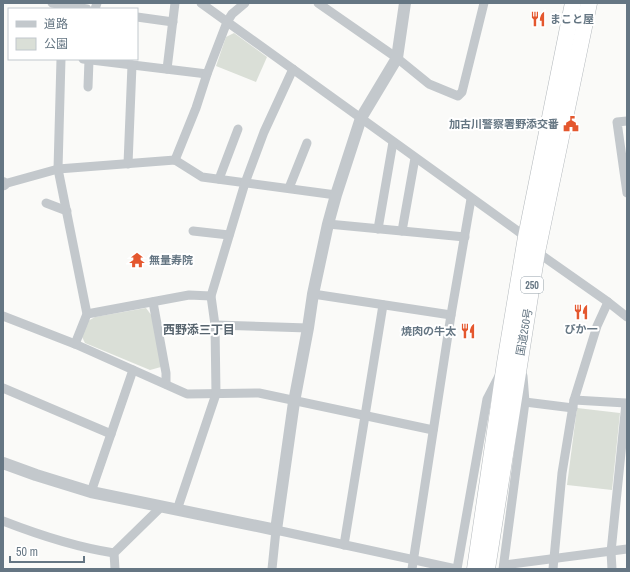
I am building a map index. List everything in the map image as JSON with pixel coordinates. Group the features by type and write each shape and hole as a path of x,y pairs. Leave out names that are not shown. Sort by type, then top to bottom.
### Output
{"highway":[{"name":"国道250号","path":"475,569 505,363 526,238 573,3"},
{"name":"国道250号","path":"487,569 537,252 589,3"}],"street":[{"path":"52,3 81,8"},
{"path":"168,69 175,3"},
{"path":"201,3 526,238 537,252 626,313"},
{"path":"175,160 196,108 227,22 232,14 245,3"},
{"path":"318,3 397,58 429,84 458,96 462,92 484,3"},
{"path":"272,569 294,402 313,294 328,224 360,118 397,58 405,3"},
{"path":"138,17 172,22"},
{"path":"61,60 58,169 87,314 75,344"},
{"path":"86,60 88,87"},
{"path":"94,60 207,74"},
{"path":"128,164 132,65"},
{"path":"177,510 216,394 215,325 211,296 245,183 264,132 292,69"},
{"path":"627,121 617,122 624,147 627,193"},
{"path":"219,179 238,128"},
{"path":"378,229 393,142"},
{"path":"289,188 307,143"},
{"path":"402,231 415,158"},
{"path":"3,184 58,169 175,160 202,176 336,195"},
{"path":"413,564 451,314 471,199"},
{"path":"51,208 67,211"},
{"path":"328,224 465,237"},
{"path":"193,231 229,235"},
{"path":"313,294 451,314"},
{"path":"87,314 189,295 211,296"},
{"path":"153,302 166,373 166,384"},
{"path":"553,569 562,472 573,404 597,326 608,302"},
{"path":"344,545 383,305"},
{"path":"3,316 75,344 187,394 260,393 294,402 433,430"},
{"path":"215,325 308,328"},
{"path":"520,353 525,402 503,567 554,558 627,550"},
{"path":"3,463 91,492 344,545 413,564 456,569 488,399 505,363"},
{"path":"91,492 133,370"},
{"path":"3,388 111,434"},
{"path":"525,402 573,404 626,403 611,552 612,569"},
{"path":"115,569 114,553 161,507"},
{"path":"3,521 35,533 87,549 114,553"}],"green space":[{"path":"234,33 267,57 256,82 216,66 226,37"},
{"path":"146,308 152,316 161,367 150,370 85,343 82,337 88,321 95,317"},
{"path":"577,408 620,413 612,490 567,485"}],"place":[{"name":"まこと屋","path":"538,19"},
{"name":"加古川警察署野添交番","path":"571,124"},
{"name":"無量寿院","path":"137,260"},
{"name":"ぴか一","path":"581,312"},
{"name":"焼肉の牛太","path":"468,331"}],"district":[{"name":"西野添三丁目","path":"199,330"}]}
